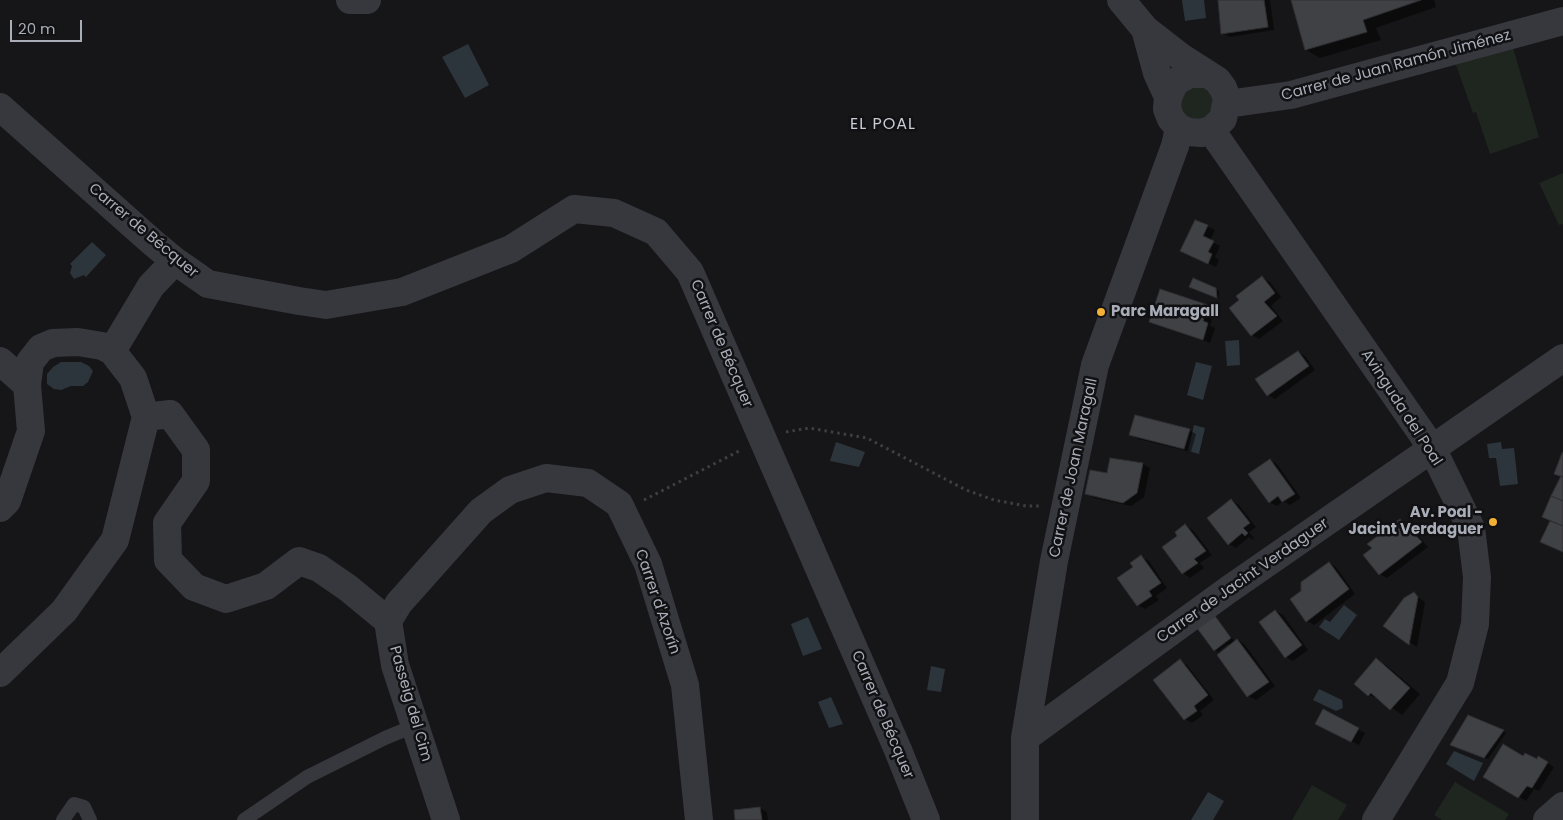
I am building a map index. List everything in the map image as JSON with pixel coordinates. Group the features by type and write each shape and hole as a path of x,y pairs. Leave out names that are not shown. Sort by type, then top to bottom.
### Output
{"street":[{"path":"350,0 367,0"},
{"path":"1121,0 1145,29 1217,80 1223,88 1227,104 1224,119 1212,130 1201,134 1179,128 1171,119 1167,109 1168,97 1175,82 1190,74 1207,74"},
{"name":"Carrer de Juan Ramón Jiménez","path":"1227,104 1291,95 1563,21"},
{"path":"1145,29 1158,73 1168,97"},
{"name":"Carrer de Bécquer","path":"0,107 175,261 208,284 326,304 402,292 511,249 574,209 614,213 656,232 690,272 898,750 926,820"},
{"name":"Carrer de Joan Maragall","path":"1025,820 1025,738 1054,561 1095,365 1175,146 1179,128"},
{"name":"Avinguda del Poal","path":"1212,130 1432,448 1471,528 1477,577 1476,624 1460,683 1376,820"},
{"path":"112,351 151,286 175,261"},
{"path":"0,508 7,500 31,430 27,385 30,362 41,348 53,342 78,342 102,346 112,351 133,378 146,417 116,540 64,611 0,673"},
{"name":"Carrer de Jacint Verdaguer","path":"1025,738 1228,590 1563,358"},
{"path":"0,361 27,385"},
{"path":"146,417 170,414 196,450 196,481 168,523 168,560 194,587 226,599 266,586 299,561 319,568 348,588 388,621"},
{"name":"Carrer d'Azorín","path":"388,621 400,603 481,511 510,490 546,478 588,483 619,504 648,564 685,685 699,820"},
{"name":"Passeig del Cim","path":"388,621 394,665 446,820"},
{"path":"1547,820 1563,806"}],"lane":[{"path":"244,820 307,777 385,738 414,726"},
{"path":"63,820 74,804 84,807 90,820"}],"path":[{"path":"623,512 762,439 796,428 809,428 867,438 966,490 994,500 1026,506 1066,505"}],"shaded area":[{"path":"1182,0 1204,0 1206,18 1185,21"},
{"path":"468,44 489,85 465,98 442,57"},
{"path":"1512,44 1539,137 1490,154 1476,112 1473,113 1455,62"},
{"path":"1197,86 1204,87 1209,91 1213,96 1213,110 1209,115 1204,119 1197,120 1190,119 1185,115 1181,110 1180,103 1181,96 1185,91 1190,87"},
{"path":"1563,173 1563,224 1559,225 1539,183"},
{"path":"92,242 106,255 86,277 84,275 74,279 70,273 72,266 70,264"},
{"path":"1239,340 1240,365 1227,366 1225,341"},
{"path":"61,362 81,362 89,366 93,371 88,382 83,386 71,386 61,390 54,389 47,384 47,374"},
{"path":"1196,362 1212,366 1203,400 1187,395"},
{"path":"1194,425 1205,428 1199,454 1188,451"},
{"path":"836,442 865,452 859,467 830,461"},
{"path":"1501,442 1502,449 1514,448 1518,484 1500,486 1496,458 1489,458 1487,444"},
{"path":"1344,605 1357,615 1339,640 1319,627 1325,619 1330,622"},
{"path":"808,617 822,649 803,656 791,624"},
{"path":"931,666 945,669 941,692 927,690"},
{"path":"1319,689 1342,700 1343,708 1336,711 1313,700"},
{"path":"831,697 843,724 829,728 818,702"},
{"path":"1454,751 1483,763 1474,781 1446,764"},
{"path":"1455,782 1509,814 1505,820 1442,820 1434,815"},
{"path":"1312,785 1347,805 1338,820 1292,820"},
{"path":"1208,792 1224,801 1213,820 1191,820"}],"building":[{"path":"1218,0 1264,0 1268,27 1221,34"},
{"path":"1291,0 1421,0 1363,20 1367,32 1305,50"},
{"path":"1195,220 1208,225 1203,236 1214,241 1208,252 1212,254 1208,264 1180,251"},
{"path":"1262,276 1275,293 1264,302 1277,316 1251,336 1229,308 1239,300 1236,296"},
{"path":"1193,278 1216,288 1217,298 1189,287"},
{"path":"1160,289 1208,305 1203,321 1208,323 1203,340 1149,322"},
{"path":"1298,351 1309,366 1267,396 1255,379"},
{"path":"1135,415 1190,429 1184,449 1129,435"},
{"path":"1563,453 1563,477 1554,474"},
{"path":"1110,458 1143,463 1137,493 1123,503 1085,494 1090,470 1107,473"},
{"path":"1270,459 1295,494 1282,502 1278,496 1269,503 1248,474"},
{"path":"1561,476 1563,477 1563,501 1551,496"},
{"path":"1551,496 1563,501 1563,526 1542,517"},
{"path":"1231,499 1250,523 1243,528 1248,533 1245,536 1242,533 1228,545 1207,518"},
{"path":"1400,519 1422,542 1379,575 1363,555 1372,548 1367,544"},
{"path":"1550,521 1563,526 1563,552 1540,542"},
{"path":"1185,524 1206,551 1194,559 1198,563 1182,574 1162,547 1177,536 1175,532"},
{"path":"1141,555 1161,583 1149,591 1152,596 1137,606 1117,578 1133,567 1130,563"},
{"path":"1329,562 1349,589 1306,622 1290,599 1301,591 1301,582"},
{"path":"1414,592 1418,597 1409,645 1383,626 1404,598"},
{"path":"1275,610 1302,645 1285,658 1259,622"},
{"path":"1215,616 1231,638 1214,651 1197,628"},
{"path":"1237,639 1269,682 1247,697 1217,655"},
{"path":"1376,658 1410,688 1390,710 1371,693 1368,696 1354,684"},
{"path":"1180,659 1208,695 1194,706 1197,711 1184,720 1153,680"},
{"path":"1323,709 1359,728 1351,742 1315,724"},
{"path":"1468,715 1504,730 1484,758 1450,745"},
{"path":"1503,744 1523,756 1525,753 1537,759 1538,756 1548,762 1532,788 1527,786 1518,798 1483,777"},
{"path":"760,807 762,820 735,820 734,810"}],"place":[{"name":"Parc Maragall","path":"1101,312"},
{"name":"Av. Poal - Jacint Verdaguer","path":"1493,522"}],"district":[{"name":"EL POAL","path":"883,125"}]}
